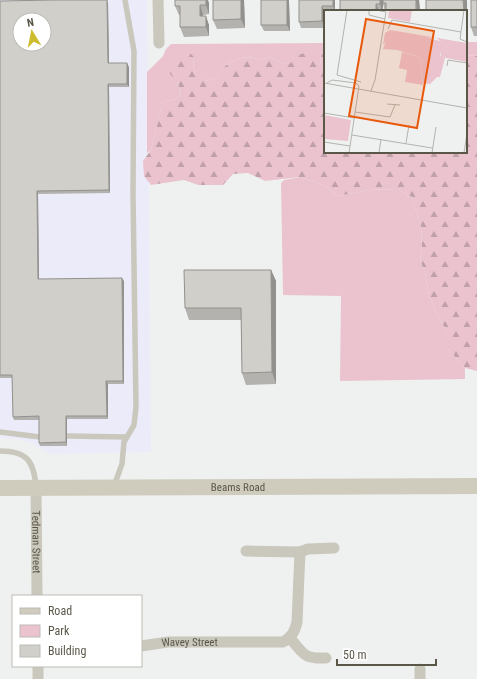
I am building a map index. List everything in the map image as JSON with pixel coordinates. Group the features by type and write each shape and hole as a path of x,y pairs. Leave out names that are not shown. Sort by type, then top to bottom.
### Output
{"main road":[{"name":"Beams Road","path":"0,488 477,486"}],"street":[{"path":"158,0 159,43"},
{"name":"Tedman Street","path":"36,488 37,595"},
{"path":"246,551 300,552 308,549 334,548"},
{"path":"300,552 297,622 295,631 290,638 304,655 310,659 326,658"},
{"name":"Wavey Street","path":"142,646 168,642 283,642 290,638"},
{"path":"38,667 38,679"}],"lane":[{"path":"114,487 122,464 122,448 135,420 136,386 132,192 134,51 125,0"},
{"path":"0,432 40,437"},
{"path":"67,436 126,437"},
{"path":"0,451 16,452 25,456 33,467 36,488"}],"shaded area":[{"path":"0,0 147,0 151,452 49,454 34,444 18,439 0,438"}],"green space":[{"path":"467,42 477,42 477,56 467,55"},
{"path":"324,43 324,53 321,54 320,65 313,60 294,56 292,63 283,64 270,57 260,60 247,57 241,58 229,63 219,72 216,78 207,81 196,77 193,67 194,57 177,81 181,94 174,100 163,101 151,150 147,153 147,72 163,56 166,49 171,44"},
{"path":"177,52 190,53 194,57 193,67 196,76 207,81 216,78 219,72 229,63 241,58 247,57 260,60 270,57 283,64 291,63 294,56 305,53 320,65 321,54 324,53 324,153 467,153 467,55 477,56 477,371 465,368 448,349 448,333 437,315 429,295 425,272 420,261 422,245 421,227 412,197 397,189 370,190 338,196 324,185 300,177 265,181 248,173 233,174 223,185 198,185 184,180 151,185 144,176 143,161 151,150 163,101 174,100 181,94 177,81 170,74 170,60"},
{"path":"300,177 324,185 338,196 370,190 397,189 412,197 421,227 422,245 420,261 425,272 429,295 437,315 448,333 448,349 465,368 465,379 340,381 341,296 283,295 281,183 284,180"}],"building":[{"path":"107,0 108,63 127,63 127,84 108,84 109,190 37,191 38,279 122,278 123,381 106,381 107,416 66,416 66,442 39,443 39,416 13,417 12,375 0,375 0,1"},
{"path":"175,0 206,0 206,5 200,5 200,16 206,16 206,27 180,27 180,6 175,6"},
{"path":"213,0 241,0 241,19 213,20"},
{"path":"261,0 287,0 287,25 261,25"},
{"path":"299,0 333,0 333,6 322,6 322,21 299,22"},
{"path":"340,0 380,0 380,4 376,4 376,10 340,10"},
{"path":"383,0 416,0 416,10 386,10 386,3 383,3"},
{"path":"426,0 463,0 464,10 426,10"},
{"path":"471,0 477,0 477,27 471,27"},
{"path":"184,270 271,270 272,372 242,373 241,308 185,308"}]}
